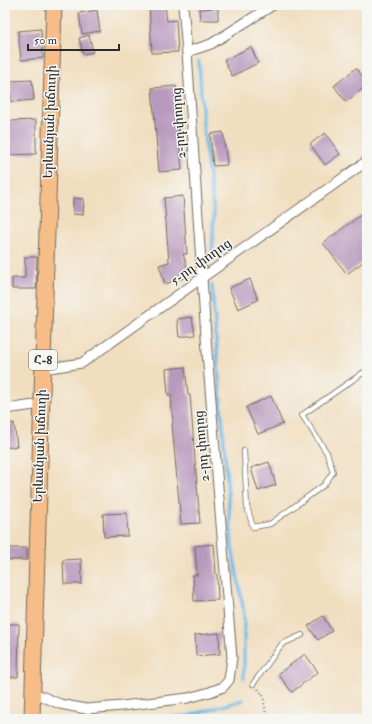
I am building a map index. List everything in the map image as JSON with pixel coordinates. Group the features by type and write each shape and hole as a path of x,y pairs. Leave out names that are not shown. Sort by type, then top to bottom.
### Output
{"main road":[{"name":"Երևանյան խճուղի","path":"32,717 54,5"}],"street":[{"name":"2-րդ փողոց","path":"32,692 60,704 86,709 188,698 223,687 229,680 232,658 207,352 183,5"},
{"path":"187,52 211,44 273,5"},
{"name":"5-րդ փողոց","path":"43,369 82,363 367,161"},
{"path":"5,409 42,404"}],"lane":[{"path":"244,451 247,507 253,527 270,524 324,485 333,472 327,453 302,415 367,370"},
{"path":"254,684 282,644 302,635"}],"path":[{"path":"254,684 263,695 266,715 265,719"}],"building":[{"path":"149,5 165,5 167,21 176,20 178,52 152,53"},
{"path":"218,8 218,20 200,20 199,9"},
{"path":"97,10 100,31 82,34 79,13"},
{"path":"41,29 43,58 21,60 18,31"},
{"path":"89,35 93,52 83,54 79,38"},
{"path":"251,47 258,63 232,76 224,60"},
{"path":"356,68 367,82 367,85 346,102 334,86"},
{"path":"32,80 34,100 11,102 10,81"},
{"path":"176,86 182,170 159,172 152,88"},
{"path":"36,120 36,154 10,155 9,121"},
{"path":"223,132 227,165 213,166 210,134"},
{"path":"325,133 340,154 325,165 310,144"},
{"path":"183,196 187,254 183,254 190,276 165,284 159,265 169,262 164,198"},
{"path":"73,198 84,199 83,215 73,214"},
{"path":"362,214 367,221 367,259 347,274 323,243"},
{"path":"25,257 37,257 36,289 12,289 12,278 25,278"},
{"path":"250,279 258,300 238,309 229,288"},
{"path":"192,317 195,335 179,337 177,319"},
{"path":"185,367 188,395 190,395 200,523 181,524 172,424 171,395 168,395 166,369"},
{"path":"271,396 283,424 258,434 246,407"},
{"path":"14,423 17,446 5,448 5,424"},
{"path":"269,462 276,485 258,491 251,468"},
{"path":"127,513 128,536 104,537 103,514"},
{"path":"214,544 218,600 194,601 193,575 197,575 195,546"},
{"path":"5,548 27,548 27,560 5,560"},
{"path":"81,559 82,584 64,584 63,560"},
{"path":"323,616 332,631 318,640 308,626"},
{"path":"8,624 19,624 18,677 8,677"},
{"path":"219,633 220,654 196,656 195,635"},
{"path":"305,654 318,672 292,692 278,674"}],"waterway":[{"path":"199,61 203,126 214,214 212,257"},
{"path":"212,285 232,547 244,613 244,678"},
{"path":"146,719 188,716 243,700"}]}
